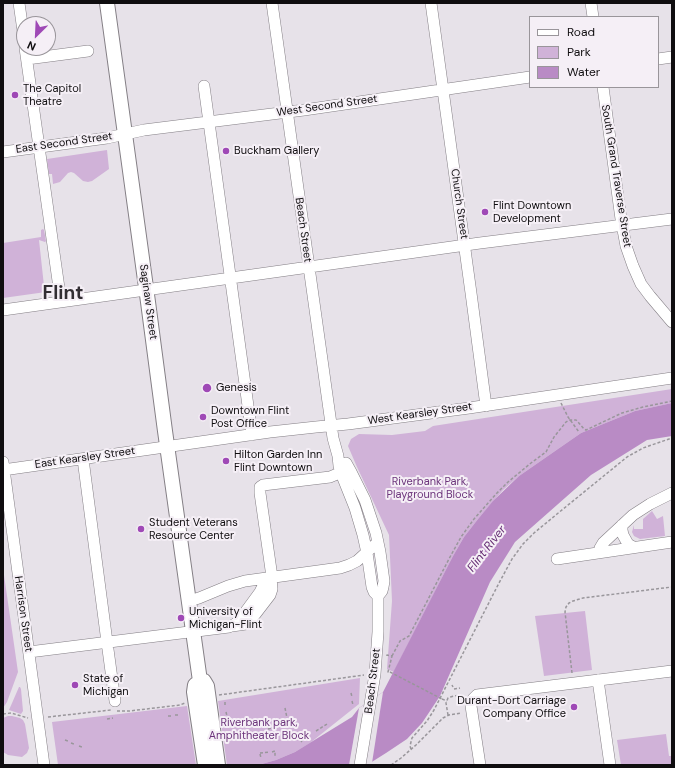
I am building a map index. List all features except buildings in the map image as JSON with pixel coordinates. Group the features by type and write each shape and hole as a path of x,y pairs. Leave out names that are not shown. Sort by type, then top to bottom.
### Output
{"main road":[{"name":"Saginaw Street","path":"106,3 200,681 204,682 207,686 206,723"},
{"path":"205,765 206,723"},
{"path":"206,723 218,765"}],"street":[{"path":"19,3 21,16"},
{"name":"Beach Street","path":"272,3 333,440 338,456 339,466 345,471 365,500 374,525 381,559 384,584 382,591 378,596 375,674 360,765"},
{"name":"Church Street","path":"431,3 486,406"},
{"path":"591,3 593,16"},
{"path":"56,53 88,51"},
{"path":"26,56 61,302"},
{"path":"659,59 672,57"},
{"name":"West Second Street","path":"124,134 529,77"},
{"path":"204,86 252,435"},
{"name":"South Grand Traverse Street","path":"603,88 622,225 628,253 638,278 650,296 672,322"},
{"name":"East Second Street","path":"3,152 107,138 124,134"},
{"path":"3,310 465,245 672,219"},
{"name":"West Kearsley Street","path":"167,447 486,406 672,378"},
{"name":"East Kearsley Street","path":"3,467 83,459 167,447"},
{"path":"83,459 115,702"},
{"name":"Harrison Street","path":"3,467 44,765"},
{"path":"29,652 229,627 235,624 270,578 260,487 327,477 345,471"},
{"name":"Beach Street","path":"345,471 367,553 372,587 378,596"},
{"path":"599,552 603,543 622,525 644,508 672,493"},
{"path":"622,525 623,535 628,544 633,547"},
{"path":"189,601 234,584 340,568 353,563 367,553 378,542"},
{"path":"557,559 672,542"},
{"path":"480,765 472,703 468,697 476,696 482,693 672,671"},
{"path":"598,680 610,765"}],"path":[{"path":"446,702 388,672 392,656 400,641 408,638 457,544 471,524 502,488 546,452 555,436 566,422 570,420 577,421 586,430 622,413 643,407 672,402"},
{"path":"561,403 570,420 579,432"},
{"path":"391,765 411,749 412,738 423,726 434,710 499,583 512,559 523,544 534,533 626,458 647,446 672,438"},
{"path":"572,674 565,612 566,607 570,603 583,598 672,587"},
{"path":"386,660 387,655 392,656"},
{"path":"217,696 366,675"},
{"path":"453,687 460,688"},
{"path":"351,693 352,697"},
{"path":"448,715 446,702 450,697 468,697"},
{"path":"352,701 353,705"},
{"path":"285,708 287,718"},
{"path":"226,712 227,716"},
{"path":"3,714 11,713 29,718"},
{"path":"168,716 180,715"},
{"path":"107,718 113,718"},
{"path":"316,731 327,724"},
{"path":"268,729 272,728"},
{"path":"64,740 68,741"},
{"path":"261,758 260,754 271,752 275,752 275,756"}],"green space":[{"path":"107,150 109,169 92,181 83,181 71,172 68,173 60,182 53,184 52,174 49,174 47,159"},
{"path":"43,229 46,241 39,240 44,286 53,289 53,291 3,298 3,243 41,237 41,230"},
{"name":"Riverbank Park, Playground Block","path":"672,389 672,403 635,411 581,433 519,476 503,490 464,537 394,672 387,669 392,601 389,535 348,446 351,439 359,434 392,435 425,431 433,426"},
{"path":"652,511 657,519 663,516 665,536 640,539 634,536 632,532 634,525 634,529 643,529 643,519"},
{"path":"3,568 18,672 7,702 3,708"},
{"path":"585,611 592,670 544,676 535,616"},
{"name":"Riverbank park, Amphitheater Block","path":"360,678 359,704 310,743 295,752 276,760 258,765 227,765 218,701"},
{"path":"19,687 21,689 23,711 21,714 9,710"},
{"path":"187,706 196,765 58,765 52,722"},
{"path":"8,716 20,718 25,724 29,748 27,753 22,757 8,755 3,752 3,718"},
{"path":"666,734 669,756 672,756 672,765 621,765 617,740"}],"water":[{"name":"Flint River","path":"672,403 672,436 647,440 591,475 515,542 490,582 440,696 422,723 407,739 367,765 258,765 276,760 295,752 352,717 359,708 383,692 464,537 493,501 519,476 581,433 635,411"}],"pier":[{"path":"383,692 372,763 370,765 349,765 359,708"}],"place":[{"name":"The Capitol Theatre","path":"15,95"},
{"name":"Buckham Gallery","path":"226,151"},
{"name":"Flint Downtown Development","path":"485,212"},
{"name":"Genesis","path":"207,388"},
{"name":"Downtown Flint Post Office","path":"203,417"},
{"name":"Hilton Garden Inn Flint Downtown","path":"226,461"},
{"name":"Student Veterans Resource Center","path":"141,529"},
{"name":"University of Michigan-Flint","path":"181,618"},
{"name":"State of Michigan","path":"75,685"},
{"name":"Durant-Dort Carriage Company Office","path":"574,707"}],"district":[{"name":"Flint","path":"63,294"}]}
